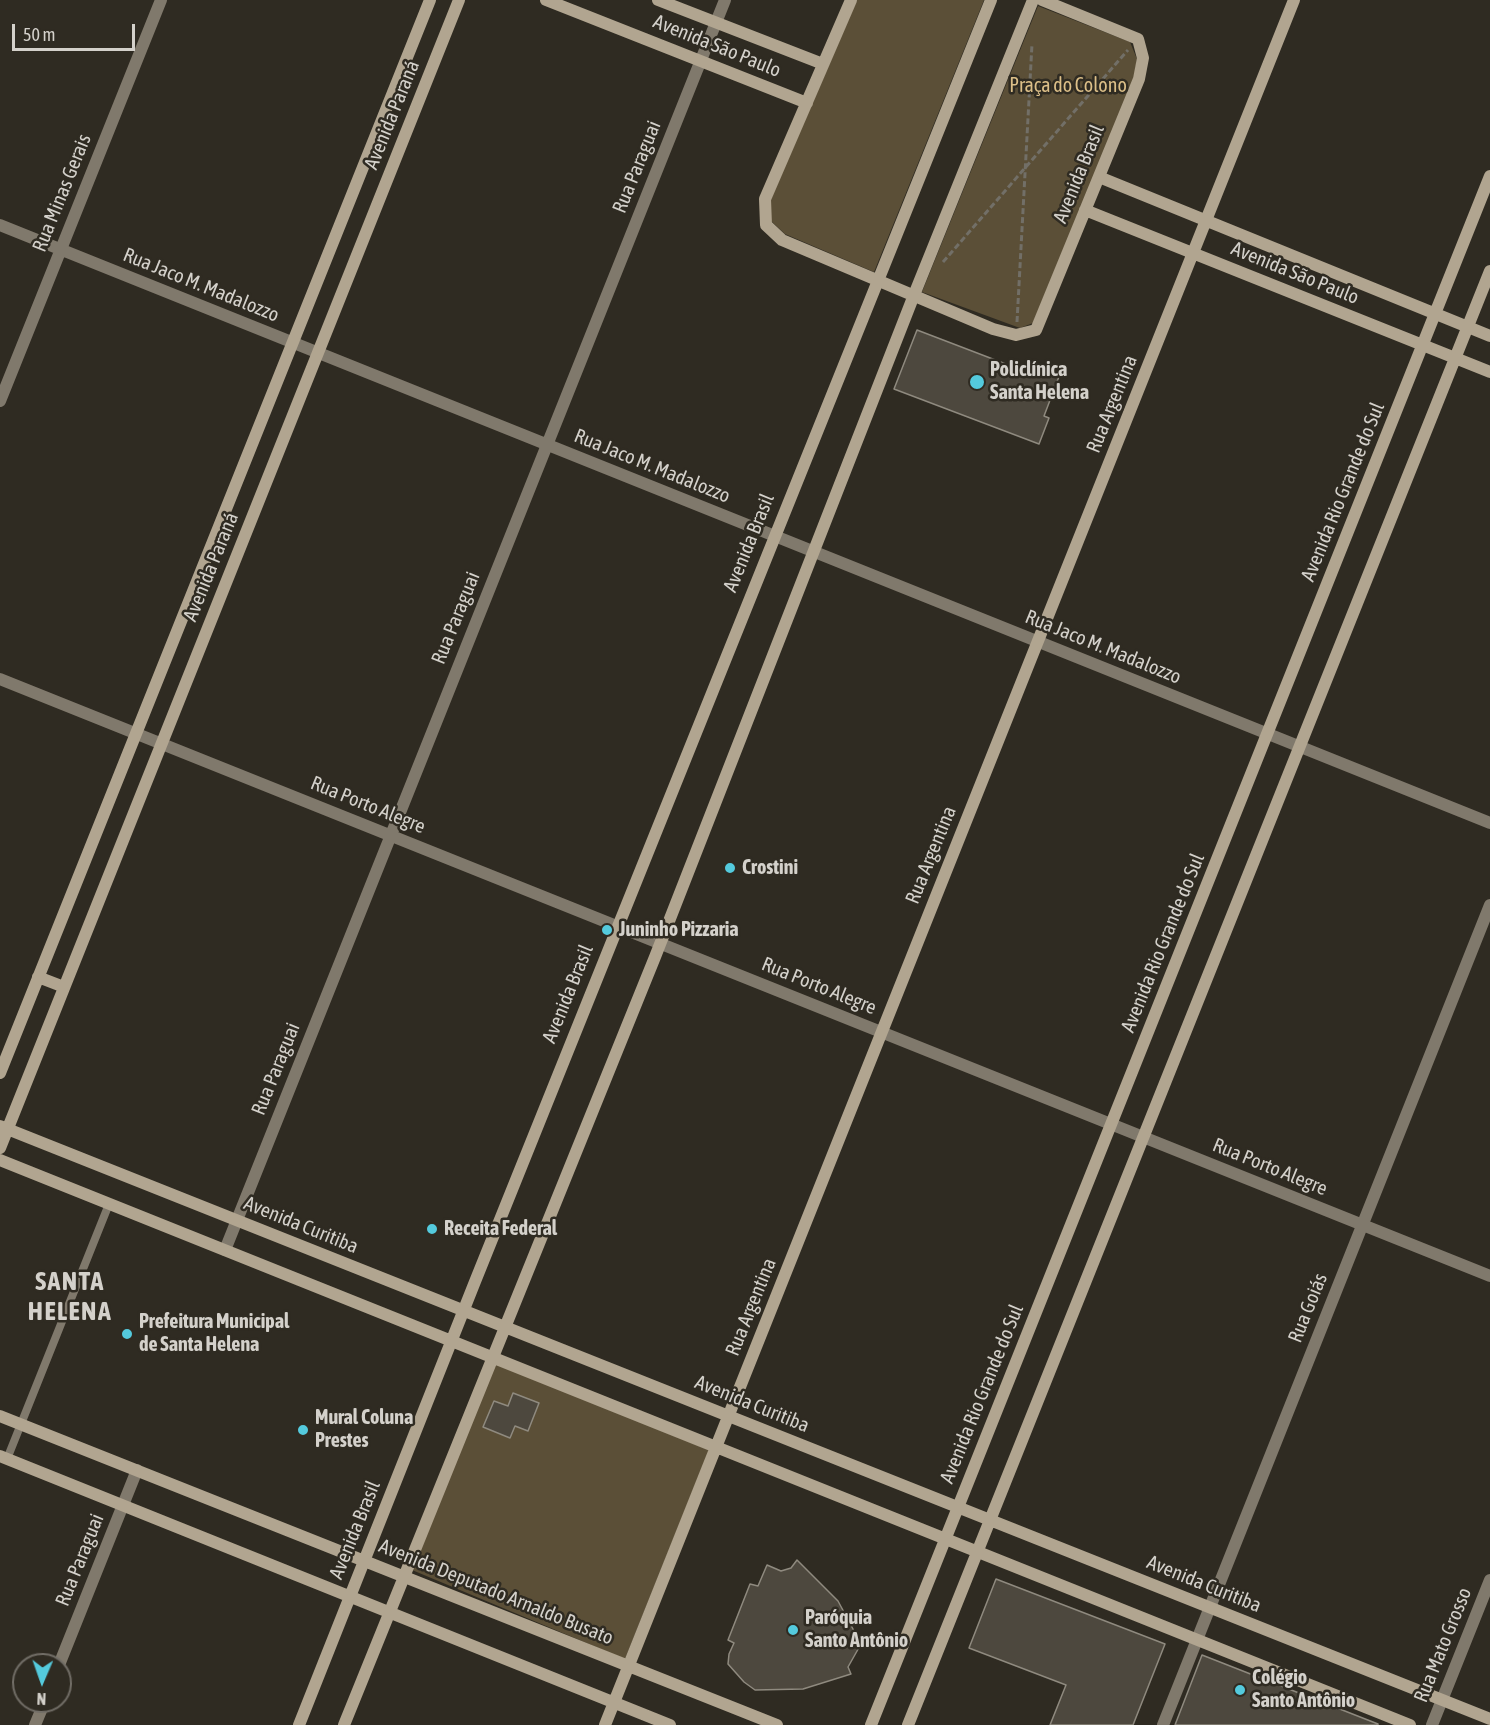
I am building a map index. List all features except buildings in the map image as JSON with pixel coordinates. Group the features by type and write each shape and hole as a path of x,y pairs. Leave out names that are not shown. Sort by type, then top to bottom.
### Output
{"street":[{"name":"Rua Minas Gerais","path":"0,401 161,0"},
{"name":"Avenida Paraná","path":"0,1073 430,0"},
{"name":"Avenida Paraná","path":"0,1148 4,1127 64,987 459,0"},
{"name":"Avenida São Paulo","path":"546,0 807,103"},
{"name":"Avenida São Paulo","path":"658,0 824,64"},
{"name":"Rua Paraguai","path":"225,1250 725,0"},
{"path":"851,0 765,199 766,225 782,240 993,328 1016,335"},
{"name":"Avenida Brasil","path":"299,1725 450,1340 991,0"},
{"path":"344,1725 660,943 914,295 1033,0"},
{"path":"1041,0 1138,39"},
{"name":"Rua Argentina","path":"605,1725 1294,0"},
{"name":"Avenida Brasil","path":"1016,335 1036,330 1139,79 1143,58 1138,39"},
{"name":"Avenida Rio Grande do Sul","path":"871,1725 1490,176"},
{"name":"Avenida São Paulo","path":"1099,177 1490,336"},
{"name":"Avenida São Paulo","path":"1085,210 1490,372"},
{"name":"Rua Jaco M. Madalozzo","path":"0,225 1490,823"},
{"path":"908,1725 1490,271"},
{"name":"Rua Porto Alegre","path":"0,679 1490,1276"},
{"name":"Rua Goiás","path":"1163,1725 1490,905"},
{"path":"38,977 64,987"},
{"name":"Avenida Curitiba","path":"4,1127 1490,1719"},
{"path":"0,1160 1410,1725"},
{"name":"Avenida Deputado Arnaldo Busato","path":"0,1416 777,1725"},
{"path":"3,1457 670,1725"},
{"name":"Rua Paraguai","path":"64,1653 137,1470"},
{"name":"Rua Mato Grosso","path":"1432,1725 1490,1580"}],"lane":[{"path":"3,1457 21,1424 109,1204"}],"path":[{"path":"1016,335 1032,34"},
{"path":"936,270 1138,39"}],"green space":[{"name":"Praça do Colono","path":"857,0 984,0 874,272 785,234 771,221 770,201"},
{"name":"Praça do Colono","path":"1038,6 1130,42 1137,59 1134,78 1033,323 1020,328 922,292"},
{"path":"494,1363 709,1450 625,1659 412,1570"}],"place":[{"name":"Policlínica Santa Helena","path":"977,382"},
{"name":"Crostini","path":"730,868"},
{"name":"Juninho Pizzaria","path":"607,930"},
{"name":"Receita Federal","path":"432,1229"},
{"name":"Prefeitura Municipal de Santa Helena","path":"127,1334"},
{"name":"Mural Coluna Prestes","path":"303,1430"},
{"name":"Paróquia Santo Antônio","path":"793,1630"},
{"name":"Colégio Santo Antônio","path":"1240,1690"}],"district":[{"name":"SANTA HELENA","path":"70,1297"}]}
